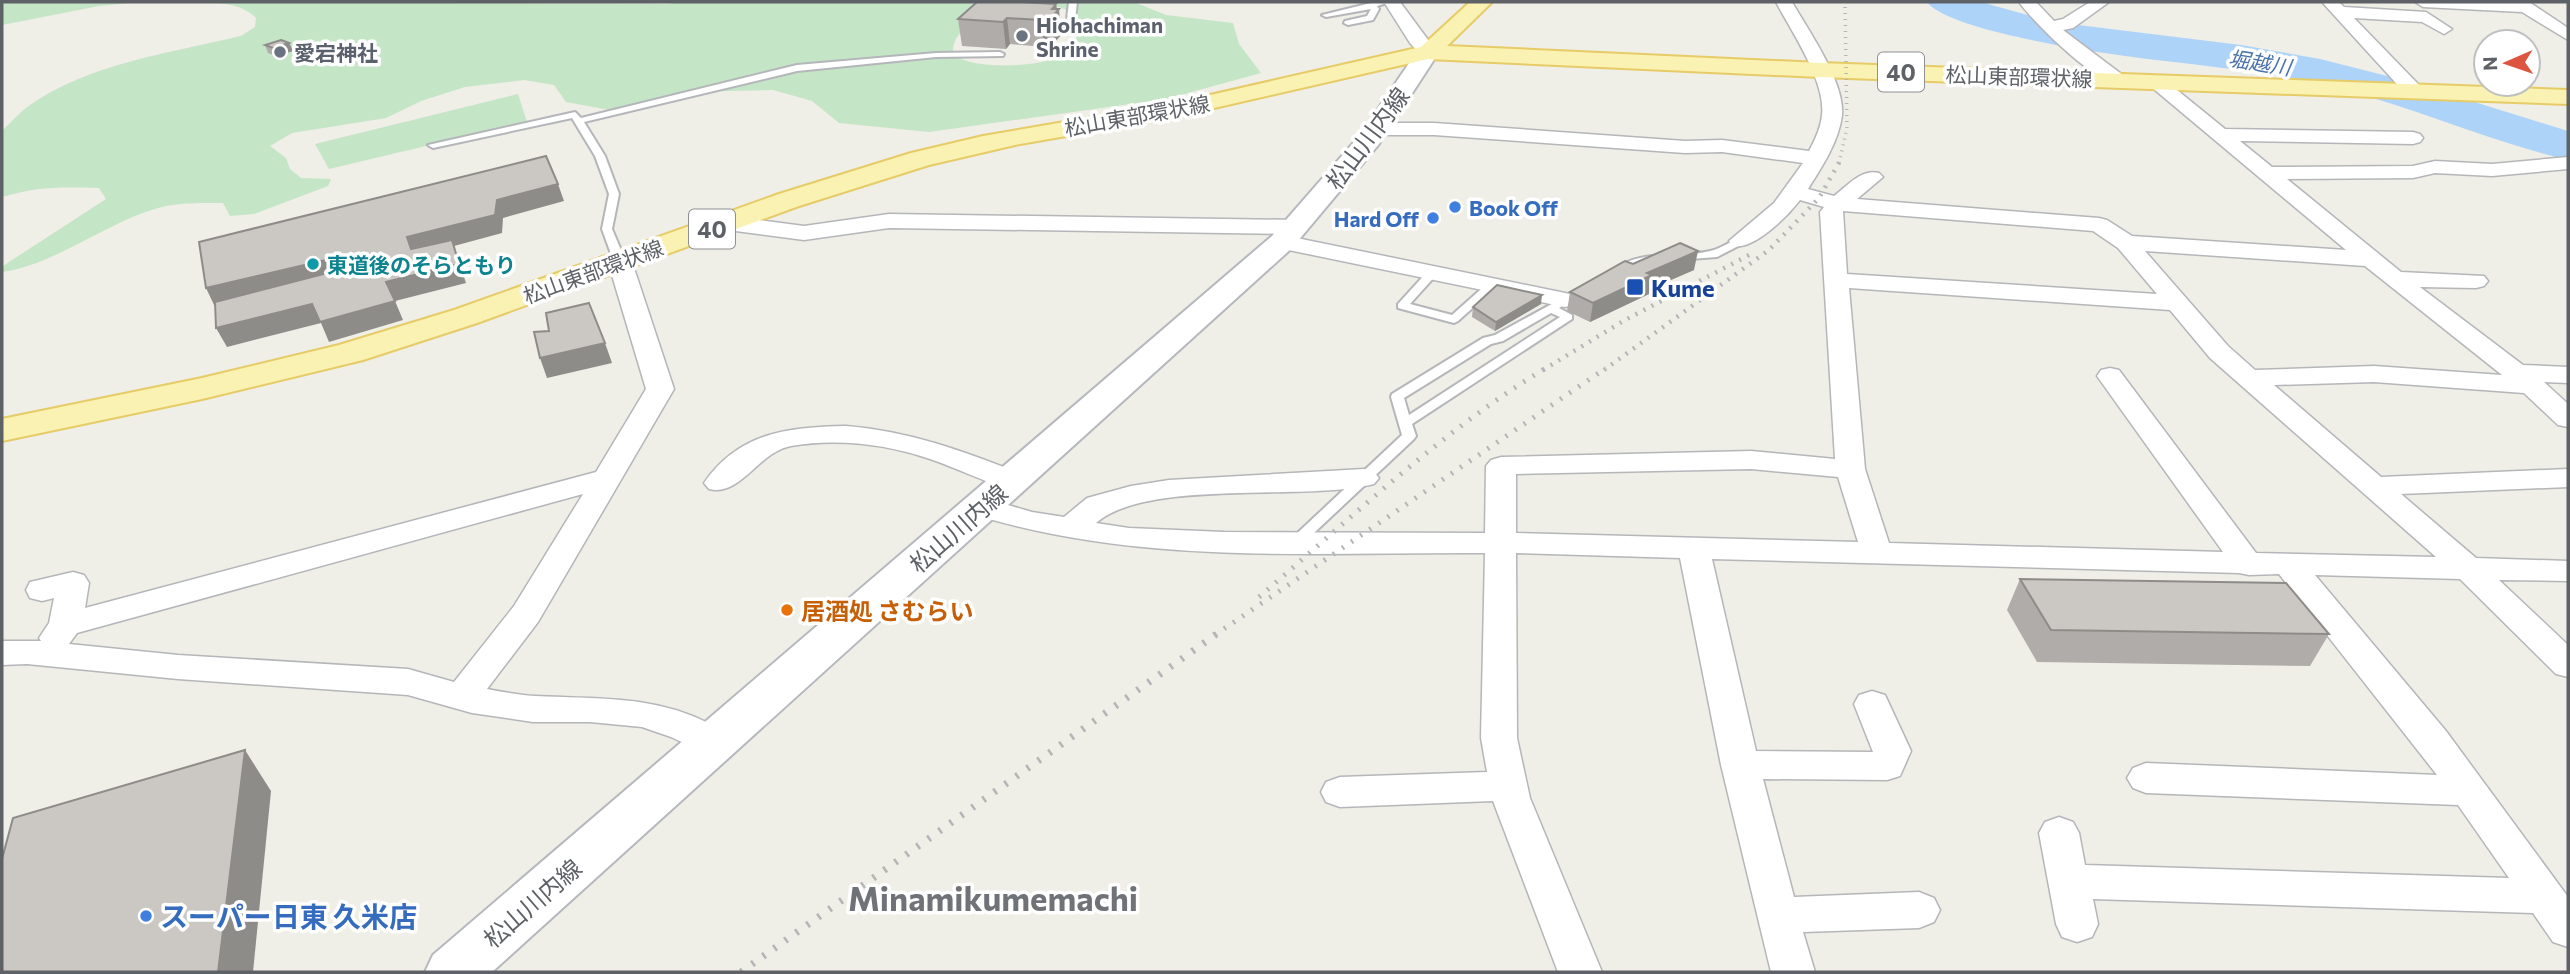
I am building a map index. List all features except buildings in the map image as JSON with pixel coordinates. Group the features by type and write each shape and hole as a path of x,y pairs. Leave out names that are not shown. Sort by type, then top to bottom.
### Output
{"main road":[{"path":"1428,52 1482,2"},
{"name":"松山東部環状線","path":"2,430 217,385 352,353 484,311 850,180 975,144 1176,110 1376,61 1428,52 1820,70 2408,89 2568,97"},
{"name":"松山川内線","path":"453,972 1290,235 1377,129 1428,52"}],"street":[{"path":"1392,2 1409,30 1428,52"},
{"path":"1740,241 1780,210 1796,192 1814,158 1825,145 1833,107 1820,70 1784,2"},
{"path":"2027,2 2055,32 2118,80"},
{"path":"2055,32 2101,2"},
{"path":"2423,2 2522,4 2568,35"},
{"path":"2335,7 2426,17 2444,29"},
{"path":"2335,7 2408,89"},
{"path":"2155,81 2370,259 2525,379 2568,419"},
{"path":"1377,129 1434,129 1685,146 1722,146 1814,158"},
{"path":"2220,135 2321,134 2349,138 2413,138"},
{"path":"2266,173 2413,172 2435,167 2491,170 2563,167"},
{"path":"1872,177 1837,204 1831,212 1850,469 1877,554"},
{"path":"1796,192 1837,204 2099,225 2126,243 2219,352 2468,568 2568,665"},
{"path":"728,223 804,233 900,221 1290,235 1432,273 1564,301"},
{"path":"2126,243 2370,259"},
{"path":"462,697 526,614 660,389 620,262"},
{"path":"2395,279 2476,281"},
{"path":"1834,280 1955,291 1996,290 2175,303"},
{"path":"2249,378 2374,374 2525,379 2568,375"},
{"path":"2110,376 2249,565"},
{"path":"719,483 761,447 789,437 868,435 902,440 996,494 1028,521 1129,538 1295,543 1503,543 2249,565 2568,571"},
{"path":"1580,972 1509,786 1499,738 1503,543 1501,466 1751,460 1850,469"},
{"path":"65,625 607,478"},
{"path":"1071,528 1098,505 1156,491 1364,478"},
{"path":"2374,486 2568,478"},
{"path":"1694,549 1740,765 1793,972"},
{"path":"2290,566 2425,731 2568,929"},
{"path":"42,590 73,583 65,625 44,654"},
{"path":"2,653 408,682 462,697 533,709 590,709 644,714 684,727 715,743"},
{"path":"1740,765 1887,766 1892,751 1872,704"},
{"path":"2146,778 2469,791"},
{"path":"1340,792 1509,786"},
{"path":"2059,833 2077,924"},
{"path":"2070,881 2544,896"},
{"path":"1778,915 1919,910"}],"lane":[{"path":"1071,19 1073,2"},
{"path":"1326,15 1386,2"},
{"path":"1348,23 1370,18 1375,9 1371,5"},
{"path":"578,121 797,68 936,55 1000,54"},
{"path":"433,145 575,115 600,156 614,194 607,229 620,262"},
{"path":"1600,281 1635,261 1667,256 1712,255 1740,241"},
{"path":"1432,273 1402,306 1454,319 1492,285"},
{"path":"1295,543 1409,436 1405,423 1397,397 1487,341 1499,338 1564,301 1568,317 1405,423"}],"green space":[{"path":"2,2 140,2 99,6 2,25"},
{"path":"184,2 1134,2 1166,15 1233,23 1239,44 1261,73 1166,99 929,132 839,123 812,101 773,90 681,92 652,107 620,112 566,102 554,85 524,80 465,87 421,101 386,118 292,133 270,146 286,158 290,169 301,178 331,179 328,186 254,214 230,216 223,203 182,204 158,208 119,223 42,261 2,272 2,267 9,262 106,199 99,188 39,189 2,197 2,131 30,105 78,79 132,61 241,36 255,27 256,18 241,8","holes":["1059,7 1075,13 1078,30 1075,45 1060,57 1019,65 988,65 974,63 953,54 956,40 964,30 994,15"]},
{"path":"518,94 527,122 329,169 315,144"}],"waterway":[{"name":"堀越川","path":"1946,2 1987,17 2070,36 2320,71 2427,100 2568,146"}],"railway":[{"path":"1839,163 1847,128 1845,2"},
{"path":"1604,370 1769,250 1819,198 1839,163"},
{"path":"1543,370 1625,320 1751,254"},
{"path":"1259,597 1434,447 1508,392 1546,368"},
{"path":"1215,635 1606,368"},
{"path":"741,972 1218,633"}],"place":[{"name":"Hiohachiman Shrine","path":"1022,36"},
{"name":"愛宕神社","path":"280,52"},
{"name":"Book Off","path":"1455,207"},
{"name":"Hard Off","path":"1433,218"},
{"name":"東道後のそらともり","path":"313,264"},
{"name":"Kume","path":"1635,287"},
{"name":"居酒処 さむらい","path":"787,610"},
{"name":"スーパー日東 久米店","path":"146,916"}],"district":[{"name":"Minamikumemachi","path":"993,897"}]}
